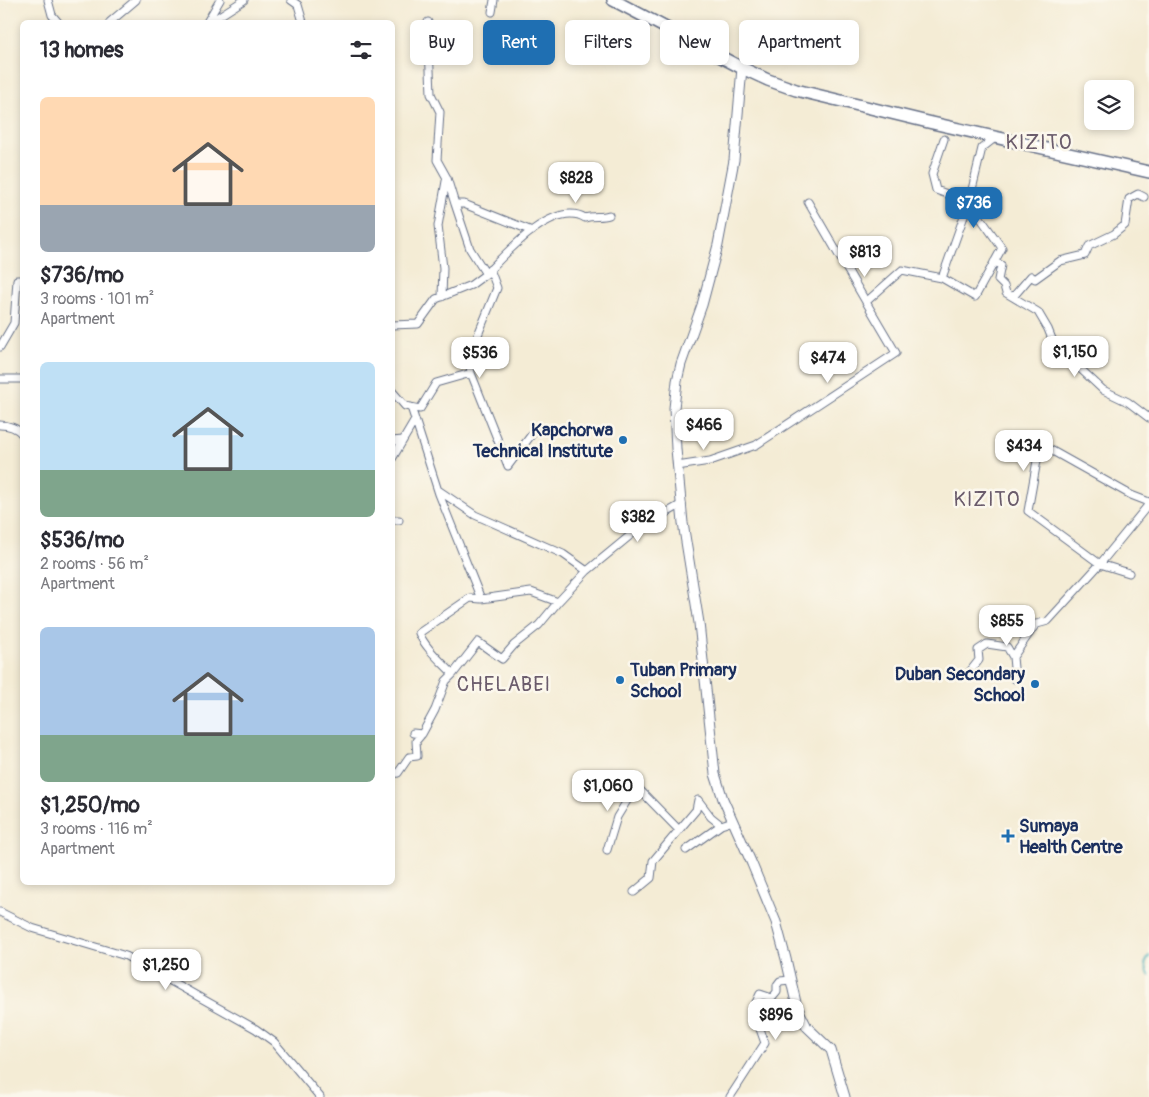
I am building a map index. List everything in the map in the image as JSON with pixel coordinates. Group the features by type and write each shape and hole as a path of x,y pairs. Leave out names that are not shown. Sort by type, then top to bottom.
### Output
{"main road":[{"path":"613,0 742,68 796,90 1149,172"}],"street":[{"path":"48,0 52,15 56,20"},
{"path":"112,20 136,0"},
{"path":"209,20 220,0"},
{"path":"211,20 244,0"},
{"path":"292,0 298,5 302,20"},
{"path":"492,12 494,0"},
{"path":"430,65 431,94 440,112 437,160 447,178 470,249 488,272 497,288 469,357 471,373 508,466 535,430"},
{"path":"742,68 735,152 718,245 702,305 681,364 677,381 674,408 678,466 699,623 712,758 723,799 776,922 802,1020 831,1050 845,1097"},
{"path":"942,278 969,202 982,148 996,137"},
{"path":"866,302 902,270 942,278 975,297 1002,248 969,202 936,190 932,174 944,139"},
{"path":"442,297 443,268 438,226 447,178"},
{"path":"1013,297 1030,276 1035,279 1060,261 1085,255 1089,246 1114,234 1125,225 1129,199 1138,194 1144,196"},
{"path":"678,466 710,461 756,445 896,353 808,202"},
{"path":"455,204 464,204 532,231"},
{"path":"395,324 418,324 436,299 471,285 488,272 521,238 550,220 561,215 579,214 585,218 592,215 609,215"},
{"path":"994,262 1001,265 998,280 1004,286 1006,293 1038,312 1054,344 1104,390 1128,402 1149,418"},
{"path":"0,347 14,323 17,280 20,280"},
{"path":"395,394 405,406 420,409 436,383 471,373"},
{"path":"0,379 20,379"},
{"path":"411,407 438,490 482,599"},
{"path":"395,454 415,420"},
{"path":"0,425 7,425 20,433"},
{"path":"395,441 403,440"},
{"path":"1015,630 1048,621 1100,564 1149,503 1131,495 1040,444 1028,511 1100,564 1129,573"},
{"path":"438,490 475,515 563,554 587,571"},
{"path":"395,774 398,773 409,756 417,756 416,742 435,710 446,681 478,642 502,659 514,644 539,625 587,571 638,529 682,504"},
{"path":"453,674 430,648 423,643 419,633 470,598 482,599 531,592 558,602"},
{"path":"1013,657 1036,624"},
{"path":"968,674 979,660 978,650 987,644 1007,647 1013,657 1016,679"},
{"path":"413,733 422,734"},
{"path":"607,850 617,818 636,786 679,830"},
{"path":"634,892 651,878 653,861 696,810 698,800 721,825"},
{"path":"686,850 721,825 733,821"},
{"path":"0,912 32,928 126,956 256,1029 274,1042 320,1097"},
{"path":"730,1097 765,1043 753,1009 760,994 772,998 777,992 777,985 780,981 791,980"}],"waterway":[{"path":"1149,956 1145,964 1149,975"}],"place":[{"name":"Kapchorwa Technical Institute","path":"623,440"},
{"name":"Tuban Primary School","path":"620,680"},
{"name":"Duban Secondary School","path":"1035,684"},
{"name":"Sumaya Health Centre","path":"1008,836"}],"district":[{"name":"KIZITO","path":"1039,142"},
{"name":"KIZITO","path":"987,499"},
{"name":"CHELABEI","path":"504,684"}]}
